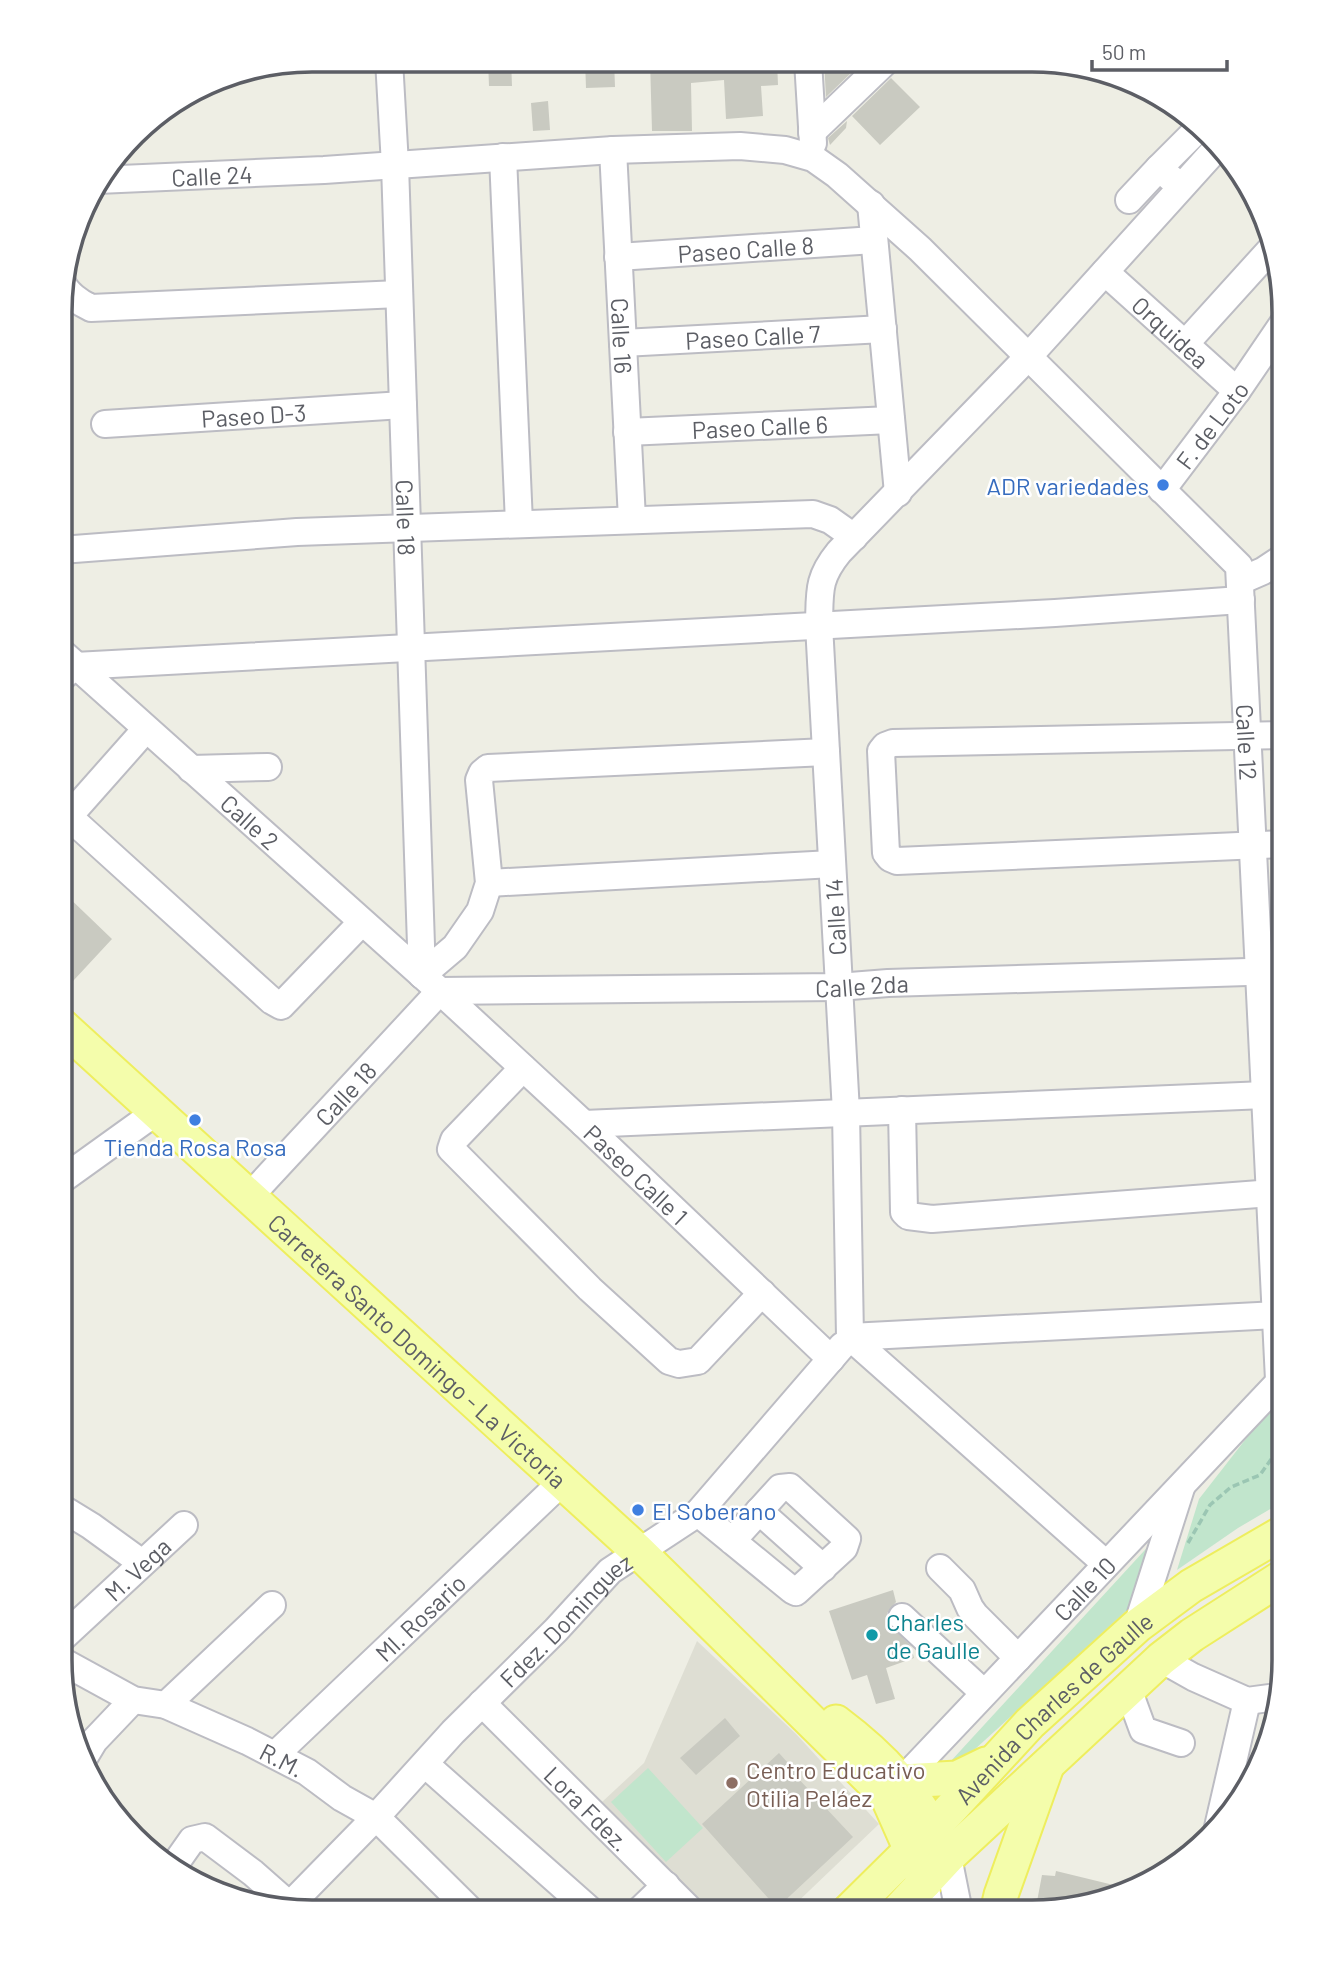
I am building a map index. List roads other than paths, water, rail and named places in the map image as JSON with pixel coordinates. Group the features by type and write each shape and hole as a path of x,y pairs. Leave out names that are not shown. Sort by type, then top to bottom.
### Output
{"main road":[{"name":"Carretera Santo Domingo - La Victoria","path":"72,1035 563,1481 638,1551 768,1681 894,1789 931,1845 927,1897"},
{"name":"Avenida Charles de Gaulle","path":"931,1845 998,1758 1030,1723 1137,1626 1191,1587 1272,1539"},
{"name":"Avenida Charles de Gaulle","path":"863,1900 931,1845 1049,1760 1161,1659 1192,1635 1272,1584"},
{"path":"894,1789 957,1779 998,1758"},
{"path":"999,1900 1049,1760"}],"street":[{"name":"Calle 18","path":"250,1196 431,983 411,648 390,72"},
{"path":"809,72 813,145 1163,490 1258,574"},
{"path":"813,145 876,72"},
{"path":"1129,200 1192,135"},
{"name":"Calle 24","path":"111,179 324,170 613,150 740,146 785,150 813,145"},
{"name":"Calle 16","path":"613,150 632,519"},
{"path":"72,549 297,532 813,514 830,520 854,537 1028,357 1212,153"},
{"path":"503,157 519,523"},
{"path":"1159,168 1181,187"},
{"path":"871,204 898,493"},
{"name":"Paseo Calle 8","path":"618,257 874,240"},
{"path":"1185,344 1265,256"},
{"name":"Orquidea","path":"1105,272 1237,391"},
{"path":"73,295 91,308 400,294"},
{"name":"Paseo Calle 7","path":"623,343 883,329"},
{"name":"F. de Loto","path":"1163,490 1272,340"},
{"name":"Paseo D-3","path":"104,424 403,405"},
{"name":"Paseo Calle 6","path":"628,432 891,420"},
{"name":"Calle 14","path":"849,1337 846,1112 819,625 821,581 828,565 854,537"},
{"path":"72,665 1055,613 1258,574"},
{"name":"Calle 12","path":"1258,574 1247,737 1252,845 1271,972 1265,1095 1272,1152"},
{"name":"Calle 2","path":"72,670 146,729 431,983"},
{"path":"72,813 146,729"},
{"path":"1272,736 893,743 881,751 886,853 897,861 1272,844"},
{"path":"431,983 480,911 489,883 480,780 482,773 488,768 826,752"},
{"path":"191,769 268,767"},
{"path":"72,827 272,1002 281,1006 362,922"},
{"path":"489,883 832,864"},
{"name":"Calle 2da","path":"431,983 838,987 1271,972"},
{"name":"Paseo Calle 1","path":"431,983 831,1359"},
{"path":"523,1068 454,1140 451,1149 590,1289 668,1361 680,1364 698,1361 762,1293"},
{"path":"584,1124 1265,1095"},
{"path":"902,1110 904,1212 908,1216 932,1219 1272,1193"},
{"path":"72,1172 156,1112"},
{"path":"849,1337 1272,1315"},
{"path":"849,1337 1106,1564"},
{"name":"Fdez. Dominguez","path":"299,1899 482,1703 556,1630 610,1571 698,1513 849,1337"},
{"name":"Calle 10","path":"894,1789 1272,1387"},
{"name":"Ml. Rosario","path":"275,1755 563,1481"},
{"path":"1137,1626 1183,1481"},
{"path":"698,1513 732,1541 796,1592 844,1548 847,1539 790,1487 780,1488 732,1541"},
{"path":"759,1511 823,1568"},
{"path":"72,1514 142,1563"},
{"name":"M. Vega","path":"72,1629 184,1525"},
{"path":"940,1568 962,1590 975,1615 1018,1658"},
{"path":"166,1705 272,1605"},
{"path":"902,1617 984,1693"},
{"path":"1161,1659 1193,1677 1247,1701 1269,1698"},
{"name":"R.M.","path":"73,1668 132,1700 166,1705 307,1772 342,1798 376,1817 460,1900"},
{"path":"1128,1689 1143,1730 1181,1743"},
{"path":"89,1749 132,1700"},
{"path":"1223,1805 1247,1701"},
{"name":"Lora Fdez.","path":"482,1703 680,1900"},
{"path":"425,1764 579,1900"},
{"path":"178,1860 192,1840 205,1838 253,1873 278,1897"},
{"path":"931,1845 954,1900"},
{"path":"650,1900 666,1885"}],"place":[{"name":"ADR variedades","path":"1163,485"},
{"name":"Tienda Rosa Rosa","path":"195,1120"},
{"name":"El Soberano","path":"638,1510"},
{"name":"Charles de Gaulle","path":"872,1635"},
{"name":"Centro Educativo Otilia Peláez","path":"732,1783"}]}
